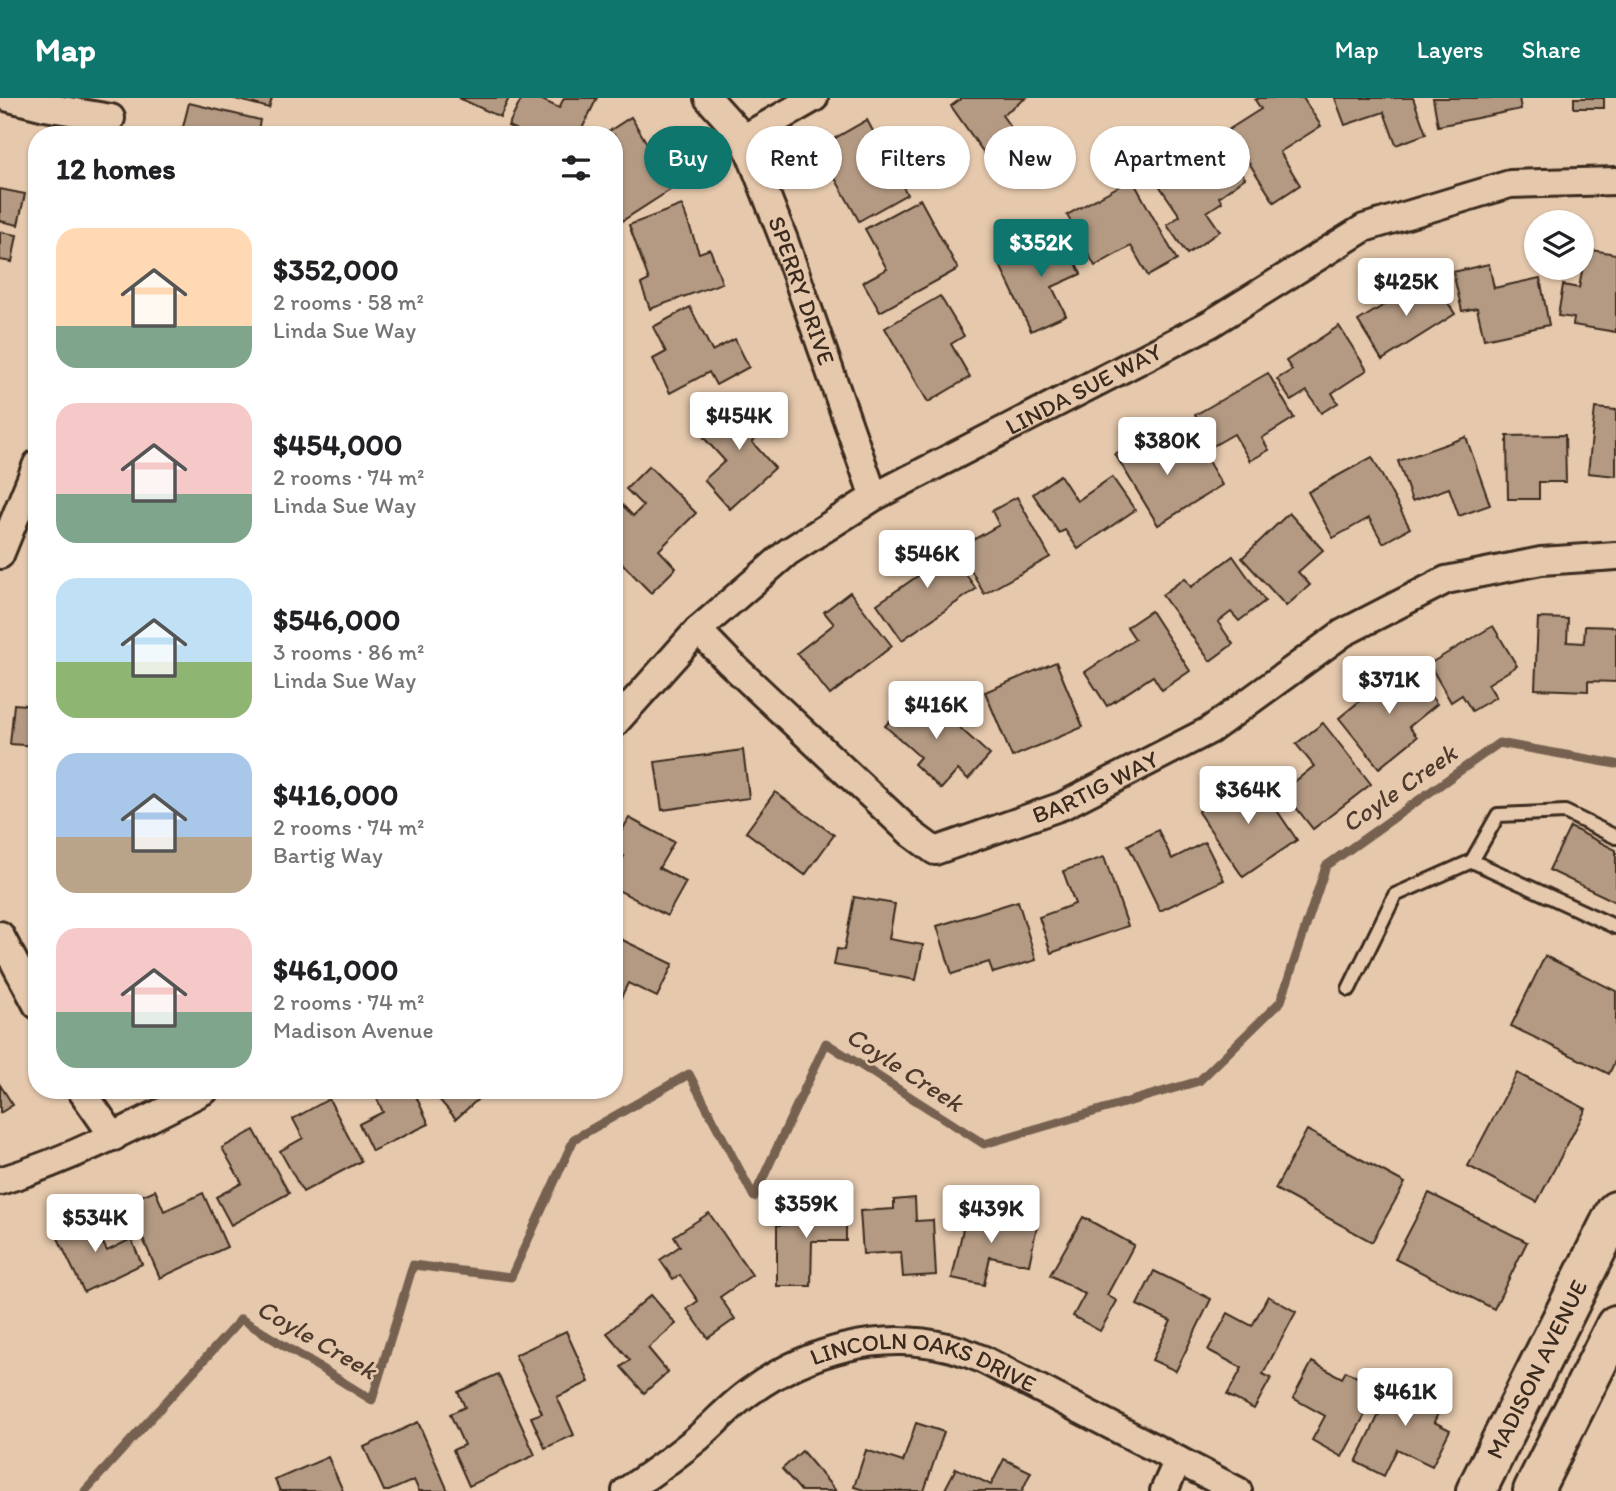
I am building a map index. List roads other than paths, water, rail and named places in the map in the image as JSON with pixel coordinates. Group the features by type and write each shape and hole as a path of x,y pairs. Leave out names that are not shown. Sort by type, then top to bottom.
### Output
{"main road":[{"name":"MADISON AVENUE","path":"1476,1491 1616,1211"},
{"name":"MADISON AVENUE","path":"1533,1491 1616,1325"}],"street":[{"path":"9,98 45,107 111,117"},
{"name":"SPERRY DRIVE","path":"708,98 744,138 784,240 874,497"},
{"path":"744,138 814,98"},
{"name":"LINDA SUE WAY","path":"623,714 698,631 788,552 874,497 1210,324 1364,228 1510,184 1616,181"},
{"path":"0,555 28,486"},
{"name":"BARTIG WAY","path":"698,631 912,834 935,851 1062,806 1210,730 1343,633 1446,580 1541,561 1616,556"},
{"path":"0,935 28,988"},
{"path":"87,1099 114,1137"},
{"path":"0,1181 114,1137 188,1099"},
{"name":"LINCOLN OAKS DRIVE","path":"626,1491 698,1437 749,1392 785,1370 825,1352 868,1343 911,1341 948,1347 982,1359 1238,1491"},
{"path":"1164,1491 1178,1460"}],"lane":[{"path":"1349,989 1395,894 1472,861 1498,815 1565,812 1616,837"},
{"path":"1472,861 1616,928"}],"waterway":[{"name":"Coyle Creek","path":"85,1491 241,1319 372,1400 413,1265 511,1277 574,1139 689,1074 754,1197 826,1043 984,1144 1199,1081 1281,1001 1326,866 1499,743 1616,764"}]}
